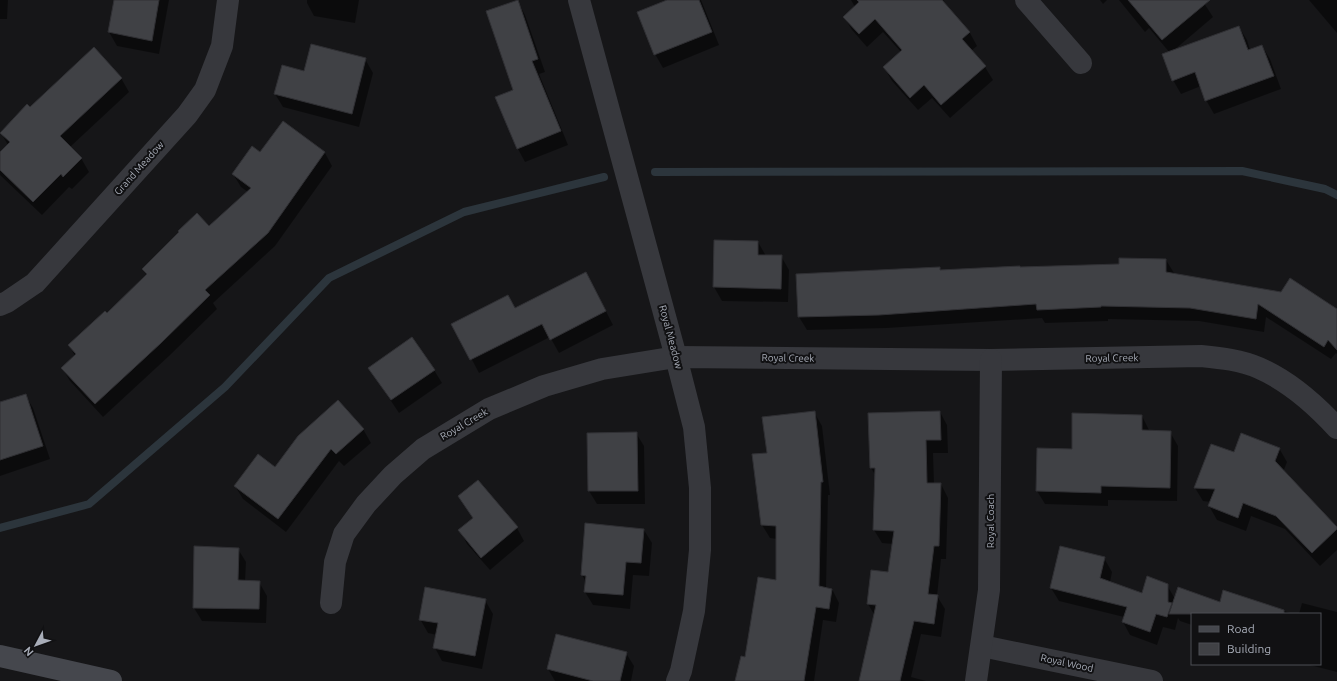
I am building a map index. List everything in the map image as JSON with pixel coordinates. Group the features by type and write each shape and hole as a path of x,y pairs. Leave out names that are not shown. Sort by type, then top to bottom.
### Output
{"street":[{"name":"Grand Meadow","path":"0,305 36,283 187,115 205,90 222,46 228,0"},
{"name":"Royal Meadow","path":"579,0 694,427 700,488 700,542 694,611 681,671 677,681"},
{"path":"1026,0 1081,62"},
{"name":"Royal Creek","path":"331,604 335,562 344,534 366,504 393,475 423,449 489,409 544,386 602,370 676,357 991,360 1202,356 1229,359 1259,368 1281,380 1305,397 1337,428"},
{"name":"Royal Coach","path":"976,681 989,590 991,360"},
{"name":"Royal Wood","path":"982,646 1152,681"},
{"path":"0,656 111,681"}],"building":[{"path":"114,0 159,0 152,41 108,32"},
{"path":"518,0 538,59 532,61 561,131 517,149 495,97 513,90 486,11"},
{"path":"667,0 699,0 712,32 654,55 637,12"},
{"path":"857,0 942,0 970,32 962,39 986,66 941,105 924,85 910,98 883,67 902,50 875,19 859,34 843,17 859,2"},
{"path":"1128,0 1210,0 1162,40"},
{"path":"1239,26 1248,50 1262,45 1274,76 1205,101 1195,72 1172,81 1162,54"},
{"path":"311,44 366,58 352,114 274,94 282,65 304,71"},
{"path":"94,47 122,78 60,136 82,158 63,177 61,174 33,202 0,170 0,152 10,142 0,133 27,104 30,107"},
{"path":"283,121 325,152 268,233 205,290 210,295 95,404 61,368 76,354 68,345 105,311 107,313 147,274 142,269 197,213 209,226 251,188 232,174 252,146 260,152"},
{"path":"714,240 758,241 758,255 782,255 781,289 713,287"},
{"path":"1119,258 1166,259 1166,272 1281,292 1290,278 1337,309 1337,350 1328,340 1324,347 1258,304 1256,319 1190,308 1101,306 1037,310 1036,304 879,315 798,317 796,274 940,267 940,270 1020,266 1119,264"},
{"path":"586,272 606,311 550,340 542,324 470,360 451,324 508,295 515,308"},
{"path":"412,337 435,370 391,400 368,368"},
{"path":"26,394 43,446 0,460 0,402"},
{"path":"338,400 364,429 336,454 331,449 278,519 234,486 258,454 275,467 298,436"},
{"path":"815,411 823,482 821,482 819,586 832,589 829,609 816,607 804,681 735,681 741,656 745,657 758,577 776,580 776,526 761,525 752,454 767,453 762,417"},
{"path":"940,411 941,440 926,440 927,483 941,483 939,546 934,546 928,594 938,595 934,624 914,621 900,681 859,681 876,605 867,604 871,570 888,572 894,531 873,530 875,468 870,468 868,413"},
{"path":"1072,413 1142,415 1142,430 1171,431 1170,488 1101,486 1101,493 1036,491 1037,448 1072,449"},
{"path":"637,432 638,491 588,491 587,433"},
{"path":"1241,433 1280,448 1275,461 1337,527 1337,529 1312,553 1276,516 1243,503 1238,518 1208,506 1215,489 1194,488 1211,444 1234,452"},
{"path":"478,480 518,527 481,558 458,530 473,518 458,496"},
{"path":"585,523 644,529 641,563 626,562 623,595 584,592 586,576 581,575"},
{"path":"194,546 239,548 238,580 260,581 259,609 193,608"},
{"path":"1060,546 1105,557 1100,578 1142,593 1147,576 1168,584 1168,602 1172,603 1167,617 1156,614 1150,632 1122,622 1127,607 1050,588"},
{"path":"425,587 486,599 475,656 433,648 438,623 419,620"},
{"path":"1178,587 1220,602 1223,590 1284,610 1284,613 1169,614"},
{"path":"556,634 627,652 620,681 593,681 547,669"}],"waterway":[{"path":"655,172 1242,171 1325,189 1337,195"},
{"path":"0,528 89,504 225,387 329,278 464,212 604,177"}]}
